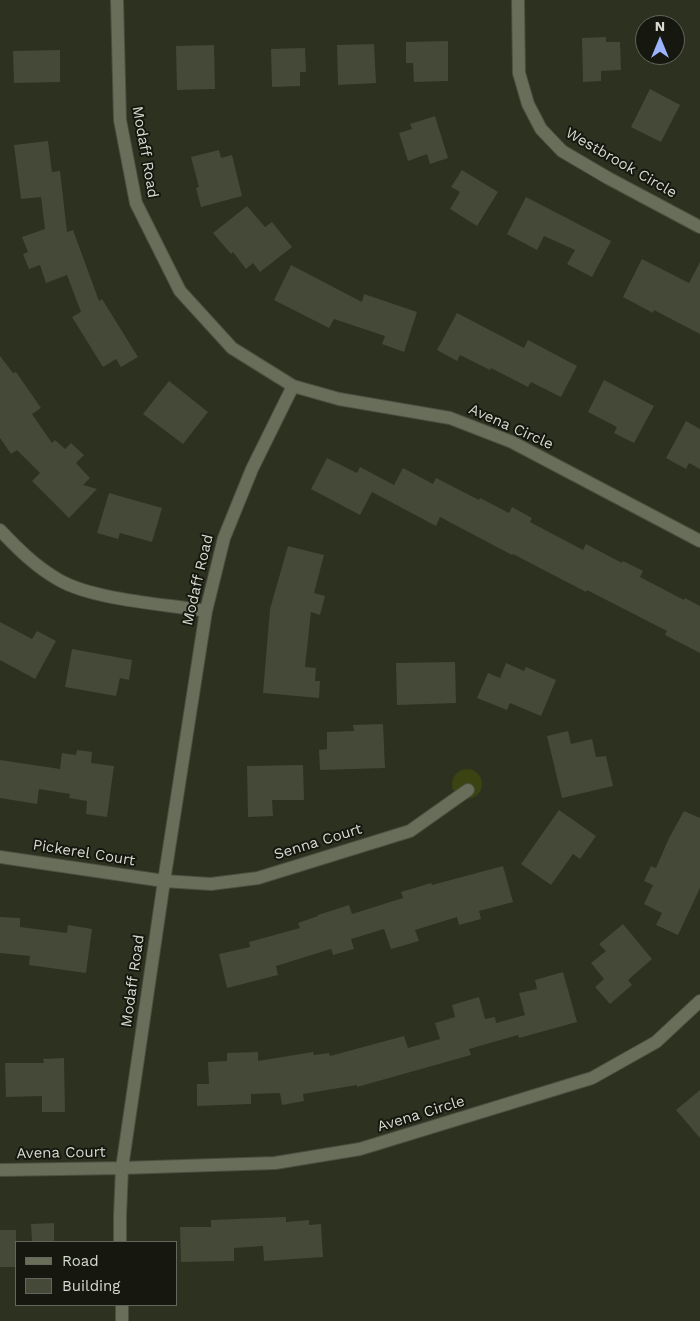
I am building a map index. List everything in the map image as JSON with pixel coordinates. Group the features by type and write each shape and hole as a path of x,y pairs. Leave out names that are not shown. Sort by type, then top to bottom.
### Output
{"street":[{"name":"Modaff Road","path":"117,0 120,120 136,203 180,291 232,348 293,386 252,469 224,538 206,611 122,1168 120,1241"},
{"name":"Westbrook Circle","path":"518,0 520,73 528,104 541,129 562,151 700,227"},
{"name":"Avena Circle","path":"293,386 339,399 450,418 512,442 700,541"},
{"path":"0,530 30,560 68,584 114,597 206,611"},
{"name":"Senna Court","path":"164,882 211,884 258,878 410,831 468,790"},
{"name":"Pickerel Court","path":"0,857 164,882"},
{"name":"Avena Circle","path":"122,1168 274,1163 360,1149 592,1078 656,1042 700,1001"},
{"name":"Avena Court","path":"0,1170 122,1168"},
{"path":"122,1306 122,1321"}],"green space":[{"path":"467,769 473,770 481,778 481,790 473,798 467,799 461,798 453,790 452,784 453,778 461,770"}],"building":[{"path":"606,37 606,42 620,42 621,70 601,71 601,81 583,82 582,38"},
{"path":"448,41 448,81 414,82 413,63 406,63 406,42"},
{"path":"374,44 376,83 338,85 337,45"},
{"path":"214,45 215,89 177,90 176,46"},
{"path":"305,48 306,72 300,72 300,86 272,87 271,49"},
{"path":"60,50 60,82 14,83 13,51"},
{"path":"650,89 680,105 661,142 631,127"},
{"path":"435,116 448,158 430,164 427,154 408,161 399,133 412,129 410,124"},
{"path":"48,141 52,172 60,171 67,232 73,230 99,301 102,299 138,357 121,367 116,359 103,367 72,317 81,312 67,275 46,283 40,265 29,269 23,254 28,252 22,237 45,229 41,197 21,199 14,145"},
{"path":"219,150 221,158 232,155 242,196 201,207 196,188 199,187 191,157"},
{"path":"462,170 498,192 477,226 450,209 460,192 451,187"},
{"path":"526,197 611,241 592,277 567,264 575,250 544,236 537,250 507,234"},
{"path":"247,206 265,227 272,222 292,247 260,272 253,263 246,269 233,252 231,254 213,233"},
{"path":"642,259 689,283 700,262 700,334 654,310 653,313 623,297"},
{"path":"291,265 362,302 364,294 417,312 404,352 382,344 385,336 334,319 329,328 274,300"},
{"path":"457,313 524,348 528,340 577,366 561,397 531,382 528,387 460,355 457,361 437,350"},
{"path":"0,356 13,373 16,372 41,408 32,414 52,443 55,440 65,449 71,443 84,455 76,463 90,478 83,485 97,489 69,518 32,481 40,473 17,450 11,454 0,438"},
{"path":"604,380 654,406 634,443 614,433 617,427 588,412"},
{"path":"169,381 208,412 183,444 143,414"},
{"path":"686,421 700,429 700,469 689,463 686,469 666,458"},
{"path":"327,458 357,473 360,467 394,485 403,468 433,484 436,478 509,513 512,507 532,518 530,522 583,550 586,544 622,563 623,561 643,571 640,577 684,600 685,598 700,606 700,653 665,635 667,631 587,590 586,592 512,555 440,517 436,526 372,492 360,515 311,489"},
{"path":"109,493 162,508 152,542 120,533 118,539 97,533"},
{"path":"288,546 324,555 314,593 325,596 320,615 311,612 305,667 316,668 315,681 320,681 319,698 263,693 270,609"},
{"path":"0,622 32,639 37,631 56,641 35,679 0,660"},
{"path":"72,649 132,660 129,680 120,678 116,696 65,687"},
{"path":"455,662 456,703 397,705 396,663"},
{"path":"506,663 524,671 526,667 556,680 541,716 510,703 507,710 477,698 488,673 500,678"},
{"path":"383,724 385,768 320,770 319,750 327,749 327,732 354,731 353,725"},
{"path":"568,731 571,744 592,739 596,757 606,756 613,786 562,798 547,736"},
{"path":"77,750 92,752 91,763 114,766 107,817 86,814 87,801 69,798 70,794 39,789 37,804 0,798 0,760 60,769 62,753 76,755"},
{"path":"303,765 304,800 272,800 273,816 248,817 247,766"},
{"path":"559,810 596,836 580,859 573,854 551,885 521,864"},
{"path":"684,811 700,818 700,888 678,935 656,925 662,913 644,904 653,885 644,881 651,866 656,868 669,838"},
{"path":"503,866 513,902 479,911 481,919 459,925 457,917 415,930 419,941 391,949 384,929 351,939 354,949 333,955 331,949 276,966 278,975 227,988 219,954 250,947 249,942 300,928 298,923 349,905 352,914 403,898 401,892"},
{"path":"0,917 20,918 20,927 67,933 68,925 92,929 86,973 29,965 30,956 0,953"},
{"path":"623,924 652,959 628,980 632,985 610,1004 595,987 604,979 591,963 606,951 599,944"},
{"path":"563,972 577,1022 519,1038 518,1035 469,1049 471,1055 357,1087 357,1085 303,1094 304,1101 282,1105 280,1093 251,1094 251,1104 197,1106 197,1084 209,1084 208,1062 227,1061 227,1053 258,1052 258,1061 313,1052 314,1055 329,1053 330,1056 404,1036 408,1048 440,1039 435,1023 455,1017 452,1005 479,997 485,1019 495,1017 496,1023 525,1015 519,993 537,989 535,980"},
{"path":"64,1058 65,1112 42,1112 42,1096 6,1097 5,1063 44,1063 43,1059"},
{"path":"700,1090 700,1138 676,1110"},
{"path":"286,1217 286,1222 309,1220 309,1225 321,1224 323,1257 264,1261 263,1246 234,1248 234,1261 181,1262 180,1227 211,1227 211,1220"},
{"path":"54,1223 54,1241 32,1241 31,1224"},
{"path":"0,1230 16,1230 15,1267 0,1267"}]}
